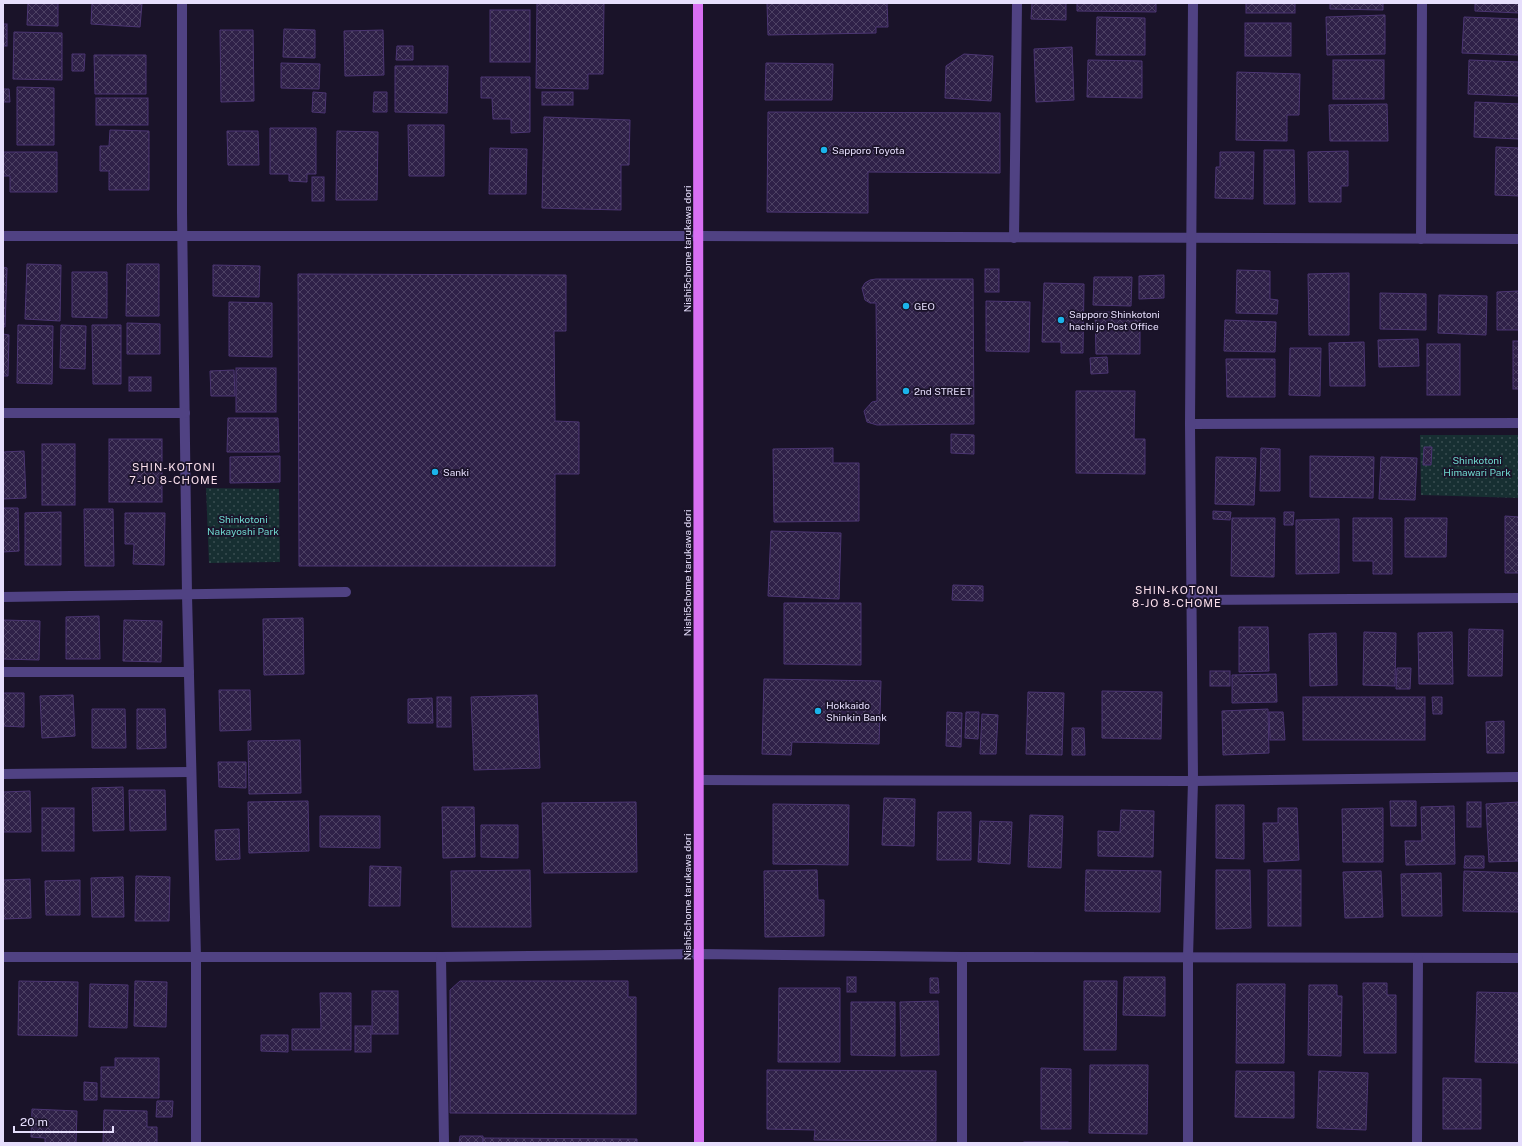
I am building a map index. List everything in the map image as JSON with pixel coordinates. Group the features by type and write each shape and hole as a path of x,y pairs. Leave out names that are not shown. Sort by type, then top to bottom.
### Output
{"main road":[{"name":"Nishi5chome tarukawa dori","path":"698,3 699,1143"}],"street":[{"path":"182,3 182,237 190,772 196,957 196,1143"},
{"path":"1014,238 1017,3"},
{"path":"1188,1143 1188,957 1193,781 1190,424 1193,3"},
{"path":"1421,239 1422,3"},
{"path":"3,236 699,236 1519,239"},
{"path":"3,413 185,413"},
{"path":"1190,424 1519,423"},
{"path":"3,597 346,592"},
{"path":"1192,600 1519,598"},
{"path":"3,672 189,672"},
{"path":"3,774 190,772"},
{"path":"699,780 1193,781 1519,777"},
{"path":"3,957 441,957 699,954 962,957 1519,958"},
{"path":"441,957 444,1143"},
{"path":"962,957 962,1143"},
{"path":"1417,1143 1418,958"}],"green space":[{"name":"Shinkotoni Himawari Park","path":"1420,435 1519,435 1519,498 1421,495"},
{"name":"Shinkotoni Nakayoshi Park","path":"206,488 279,489 280,562 209,563"}],"building":[{"path":"28,3 58,3 58,26 27,25"},
{"path":"92,3 142,3 140,27 91,24"},
{"path":"537,3 604,3 603,74 588,74 588,89 536,88"},
{"path":"767,3 887,3 888,27 876,27 876,33 768,35"},
{"path":"1032,3 1066,3 1066,20 1031,19"},
{"path":"1077,3 1156,3 1156,12 1077,11"},
{"path":"1246,3 1295,3 1295,13 1246,13"},
{"path":"1330,3 1383,3 1383,10 1330,9"},
{"path":"1475,3 1519,3 1519,13 1475,11"},
{"path":"490,10 530,10 530,62 490,62"},
{"path":"1385,15 1385,54 1327,55 1326,17"},
{"path":"1097,17 1145,18 1145,55 1096,55"},
{"path":"1464,17 1519,19 1519,55 1462,53"},
{"path":"1245,23 1291,23 1291,56 1245,56"},
{"path":"3,24 7,24 7,46 3,46"},
{"path":"284,29 315,30 315,58 283,57"},
{"path":"220,30 253,30 254,101 221,102"},
{"path":"383,30 384,75 345,76 344,31"},
{"path":"14,32 62,33 62,80 13,79"},
{"path":"397,46 413,46 413,60 396,60"},
{"path":"1072,47 1074,100 1036,102 1034,49"},
{"path":"72,54 85,54 84,71 72,71"},
{"path":"964,54 993,56 991,101 945,98 946,66"},
{"path":"94,55 146,55 146,94 95,94"},
{"path":"1088,60 1142,61 1142,98 1087,97"},
{"path":"1333,60 1384,60 1384,99 1333,99"},
{"path":"1469,60 1519,62 1519,96 1468,94"},
{"path":"281,63 320,64 319,89 281,88"},
{"path":"766,63 833,64 832,100 765,100"},
{"path":"395,66 448,66 447,113 395,112"},
{"path":"1237,72 1300,74 1299,115 1287,115 1287,141 1236,140"},
{"path":"481,77 530,77 530,132 511,133 511,119 493,119 492,98 481,98"},
{"path":"17,87 54,88 54,145 17,145"},
{"path":"3,89 9,89 10,102 3,102"},
{"path":"313,92 326,93 325,113 312,112"},
{"path":"374,92 387,92 387,112 373,112"},
{"path":"542,92 573,92 573,105 542,105"},
{"path":"96,98 148,98 148,125 96,125"},
{"path":"1475,102 1519,104 1519,139 1474,137"},
{"path":"1387,104 1388,141 1330,141 1329,105"},
{"path":"768,112 1000,113 1000,173 868,172 868,213 767,212"},
{"path":"544,117 630,120 629,165 621,165 621,210 542,208"},
{"path":"408,125 444,125 444,176 409,176"},
{"path":"270,128 316,128 316,174 307,174 307,182 289,181 289,174 270,174"},
{"path":"110,130 149,131 149,190 109,190 109,171 100,171 100,146 109,146"},
{"path":"227,131 258,131 259,165 228,165"},
{"path":"337,131 378,132 377,200 336,200"},
{"path":"1496,147 1519,148 1519,196 1495,195"},
{"path":"490,148 527,149 526,194 489,194"},
{"path":"1264,150 1294,150 1295,204 1264,204"},
{"path":"1348,151 1348,186 1341,186 1341,202 1309,202 1308,152"},
{"path":"3,152 57,152 57,192 10,192 10,176 3,176"},
{"path":"1220,152 1254,152 1253,199 1215,198 1216,167 1220,167"},
{"path":"312,177 324,177 324,201 312,201"},
{"path":"27,264 61,265 60,321 25,319"},
{"path":"127,264 159,264 159,316 126,316"},
{"path":"213,265 260,266 259,297 213,296"},
{"path":"3,267 7,268 5,327 3,327"},
{"path":"985,269 999,269 999,292 985,292"},
{"path":"1237,270 1270,271 1270,299 1278,300 1277,314 1236,313"},
{"path":"72,272 107,272 107,318 72,317"},
{"path":"1349,273 1349,335 1309,335 1308,274"},
{"path":"298,274 566,275 566,331 554,331 555,421 579,422 579,474 555,474 555,566 299,566"},
{"path":"1164,275 1164,298 1139,299 1139,276"},
{"path":"1094,277 1132,277 1131,306 1093,305"},
{"path":"876,279 973,279 974,424 877,425 867,422 864,411 872,402 877,401 876,303 870,303 865,300 862,288 865,283"},
{"path":"1044,283 1084,284 1083,353 1061,353 1061,342 1042,342"},
{"path":"1519,291 1519,330 1497,330 1497,292"},
{"path":"1380,293 1426,294 1426,330 1380,329"},
{"path":"1439,295 1487,296 1486,335 1438,333"},
{"path":"986,301 1030,302 1029,352 986,351"},
{"path":"229,302 272,303 272,357 229,356"},
{"path":"1095,312 1140,312 1140,354 1096,354"},
{"path":"1225,320 1276,322 1275,352 1224,351"},
{"path":"127,323 160,324 160,354 127,354"},
{"path":"18,325 53,326 52,384 17,383"},
{"path":"61,325 86,326 85,369 60,368"},
{"path":"92,325 121,325 121,384 93,384"},
{"path":"3,334 9,335 8,376 3,376"},
{"path":"1418,339 1419,366 1379,367 1378,340"},
{"path":"1513,341 1519,341 1519,389 1513,389"},
{"path":"1364,342 1365,386 1330,386 1329,343"},
{"path":"1427,344 1460,344 1460,395 1427,395"},
{"path":"1290,348 1321,348 1320,396 1289,395"},
{"path":"1107,357 1108,373 1091,374 1090,358"},
{"path":"1226,359 1275,359 1275,397 1227,397"},
{"path":"236,368 276,368 276,412 236,412"},
{"path":"234,370 235,396 211,396 210,371"},
{"path":"129,377 151,377 151,391 129,391"},
{"path":"1076,391 1135,391 1134,439 1145,439 1145,474 1076,473"},
{"path":"228,418 278,418 279,452 227,452"},
{"path":"951,434 974,435 974,454 951,453"},
{"path":"109,439 162,439 162,502 109,502"},
{"path":"42,444 75,444 75,505 42,505"},
{"path":"1424,447 1432,447 1431,465 1423,465"},
{"path":"833,448 833,463 859,463 859,521 774,522 773,449"},
{"path":"1261,448 1280,449 1280,491 1260,491"},
{"path":"24,451 26,498 3,499 3,452"},
{"path":"280,456 280,482 230,483 230,457"},
{"path":"1310,456 1374,457 1373,498 1310,497"},
{"path":"1216,457 1256,458 1254,505 1215,504"},
{"path":"1381,457 1417,458 1415,500 1379,499"},
{"path":"3,508 18,508 19,551 3,552"},
{"path":"84,509 113,509 114,566 85,566"},
{"path":"1213,511 1231,512 1230,520 1213,519"},
{"path":"61,512 61,565 25,565 25,513"},
{"path":"1284,512 1294,512 1293,525 1284,525"},
{"path":"125,513 165,513 164,565 133,564 134,544 125,544"},
{"path":"1505,516 1519,517 1519,573 1505,573"},
{"path":"1232,518 1275,518 1274,577 1231,576"},
{"path":"1353,518 1392,518 1392,574 1373,574 1373,561 1353,561"},
{"path":"1405,518 1447,518 1446,557 1405,557"},
{"path":"1339,519 1339,573 1296,574 1296,520"},
{"path":"771,531 841,533 839,599 768,596"},
{"path":"953,585 983,586 983,601 952,600"},
{"path":"784,603 861,603 861,665 784,664"},
{"path":"99,616 100,659 66,659 66,617"},
{"path":"303,618 304,674 264,675 263,619"},
{"path":"3,620 40,621 39,660 3,659"},
{"path":"124,620 162,621 161,662 123,661"},
{"path":"1239,627 1268,627 1269,671 1239,672"},
{"path":"1469,629 1503,630 1502,676 1468,676"},
{"path":"1364,632 1396,633 1395,686 1363,685"},
{"path":"1452,632 1453,684 1419,684 1418,633"},
{"path":"1336,633 1337,685 1310,686 1309,634"},
{"path":"1397,668 1411,668 1410,689 1396,689"},
{"path":"1210,671 1230,671 1230,686 1210,686"},
{"path":"1276,674 1277,702 1232,703 1232,675"},
{"path":"764,679 881,681 879,744 792,742 791,755 762,754"},
{"path":"219,690 250,690 251,730 220,731"},
{"path":"1102,691 1162,692 1161,739 1102,738"},
{"path":"1028,692 1064,693 1062,755 1026,754"},
{"path":"3,693 24,693 24,727 3,726"},
{"path":"73,695 75,736 42,738 40,696"},
{"path":"537,695 540,768 474,770 471,697"},
{"path":"437,697 451,697 451,727 437,727"},
{"path":"1303,697 1425,697 1425,740 1303,740"},
{"path":"1432,697 1442,697 1442,714 1433,714"},
{"path":"432,698 433,723 408,723 408,699"},
{"path":"92,709 125,709 126,748 92,748"},
{"path":"137,709 165,709 166,748 137,749"},
{"path":"1268,709 1269,753 1223,755 1222,711"},
{"path":"947,712 962,713 961,747 946,746"},
{"path":"966,712 979,712 978,739 965,738"},
{"path":"1269,712 1283,712 1285,740 1270,740"},
{"path":"982,714 998,715 996,754 980,754"},
{"path":"1504,721 1504,753 1487,753 1486,722"},
{"path":"1072,728 1084,728 1085,755 1072,755"},
{"path":"300,740 301,793 249,794 248,741"},
{"path":"218,762 246,762 246,788 219,787"},
{"path":"123,787 124,830 93,831 92,788"},
{"path":"129,790 165,790 166,830 130,831"},
{"path":"30,791 31,832 3,832 3,792"},
{"path":"884,798 915,799 914,846 882,845"},
{"path":"308,801 309,851 249,853 248,802"},
{"path":"1390,801 1416,801 1416,826 1391,826"},
{"path":"636,802 637,872 544,873 542,803"},
{"path":"1467,802 1481,802 1481,827 1467,827"},
{"path":"1519,802 1519,861 1489,862 1486,804"},
{"path":"773,804 849,805 848,865 773,864"},
{"path":"1216,805 1244,805 1244,859 1216,858"},
{"path":"1454,806 1455,864 1406,865 1405,841 1422,841 1421,807"},
{"path":"442,807 474,807 475,857 443,858"},
{"path":"42,808 74,808 74,851 42,851"},
{"path":"1278,808 1297,808 1299,860 1264,862 1263,823 1278,823"},
{"path":"1383,808 1383,862 1343,862 1342,809"},
{"path":"1121,810 1154,811 1153,857 1098,856 1098,831 1120,832"},
{"path":"938,812 971,812 971,860 937,860"},
{"path":"1030,815 1063,816 1061,868 1028,867"},
{"path":"320,816 380,816 380,848 320,847"},
{"path":"980,821 1012,822 1010,864 978,862"},
{"path":"481,825 518,825 518,858 481,857"},
{"path":"239,829 240,859 216,860 215,830"},
{"path":"1465,856 1484,856 1484,868 1464,868"},
{"path":"370,866 401,867 400,906 369,906"},
{"path":"530,870 531,927 452,927 451,871"},
{"path":"817,870 818,900 824,900 824,936 765,937 764,871"},
{"path":"1086,870 1161,871 1160,912 1085,911"},
{"path":"1216,870 1250,870 1251,928 1216,929"},
{"path":"1268,870 1301,870 1301,926 1268,926"},
{"path":"1381,871 1383,917 1345,918 1343,872"},
{"path":"1464,871 1519,873 1519,912 1463,911"},
{"path":"1441,873 1442,916 1402,916 1401,874"},
{"path":"136,876 170,877 169,921 135,921"},
{"path":"123,877 124,917 92,917 91,878"},
{"path":"30,879 31,918 3,919 3,880"},
{"path":"80,880 80,915 46,915 45,881"},
{"path":"847,977 856,977 856,992 847,992"},
{"path":"1124,977 1165,977 1165,1016 1123,1015"},
{"path":"930,978 938,978 939,993 930,993"},
{"path":"19,981 78,982 77,1036 18,1035"},
{"path":"135,981 167,982 166,1027 134,1026"},
{"path":"460,981 628,981 628,997 636,997 636,1114 450,1113 450,990"},
{"path":"1084,981 1117,981 1116,1050 1084,1050"},
{"path":"1363,983 1387,983 1387,995 1396,995 1396,1053 1364,1053"},
{"path":"90,984 128,985 127,1028 89,1027"},
{"path":"1237,984 1285,984 1284,1063 1236,1063"},
{"path":"1309,985 1337,985 1337,996 1342,996 1341,1056 1308,1055"},
{"path":"779,988 840,988 840,1062 778,1062"},
{"path":"372,991 398,991 398,1034 372,1034"},
{"path":"1477,992 1519,993 1519,1063 1475,1062"},
{"path":"320,993 351,993 351,1050 292,1050 292,1029 321,1029"},
{"path":"938,1001 939,1055 901,1056 900,1002"},
{"path":"851,1002 895,1002 895,1056 851,1055"},
{"path":"355,1026 371,1026 371,1052 355,1052"},
{"path":"261,1035 288,1035 288,1052 261,1051"},
{"path":"115,1058 159,1058 159,1098 101,1097 101,1067 115,1067"},
{"path":"1090,1065 1148,1065 1147,1134 1089,1133"},
{"path":"1041,1068 1071,1069 1071,1129 1041,1129"},
{"path":"767,1070 936,1071 936,1141 814,1140 815,1130 767,1129"},
{"path":"1236,1071 1294,1072 1294,1118 1235,1117"},
{"path":"1319,1071 1368,1073 1366,1130 1317,1128"},
{"path":"1443,1078 1481,1079 1481,1129 1443,1129"},
{"path":"84,1082 97,1083 97,1100 84,1100"},
{"path":"157,1101 173,1101 172,1117 156,1117"},
{"path":"32,1109 77,1111 76,1143 45,1143 45,1138 31,1137"},
{"path":"104,1110 147,1111 147,1127 157,1127 157,1143 103,1143"},
{"path":"460,1136 483,1136 483,1143 459,1143"},
{"path":"483,1138 637,1139 637,1143 483,1143"},
{"path":"1068,1142 1068,1143 1024,1143"}],"place":[{"name":"Sapporo Toyota","path":"824,150"},
{"name":"GEO","path":"906,306"},
{"name":"Sapporo Shinkotoni hachi jo Post Office","path":"1061,320"},
{"name":"2nd STREET","path":"906,391"},
{"name":"Sanki","path":"435,472"},
{"name":"Hokkaido Shinkin Bank","path":"818,711"}],"district":[{"name":"SHIN-KOTONI 7-JO 8-CHOME","path":"174,473"},
{"name":"SHIN-KOTONI 8-JO 8-CHOME","path":"1177,596"}]}
